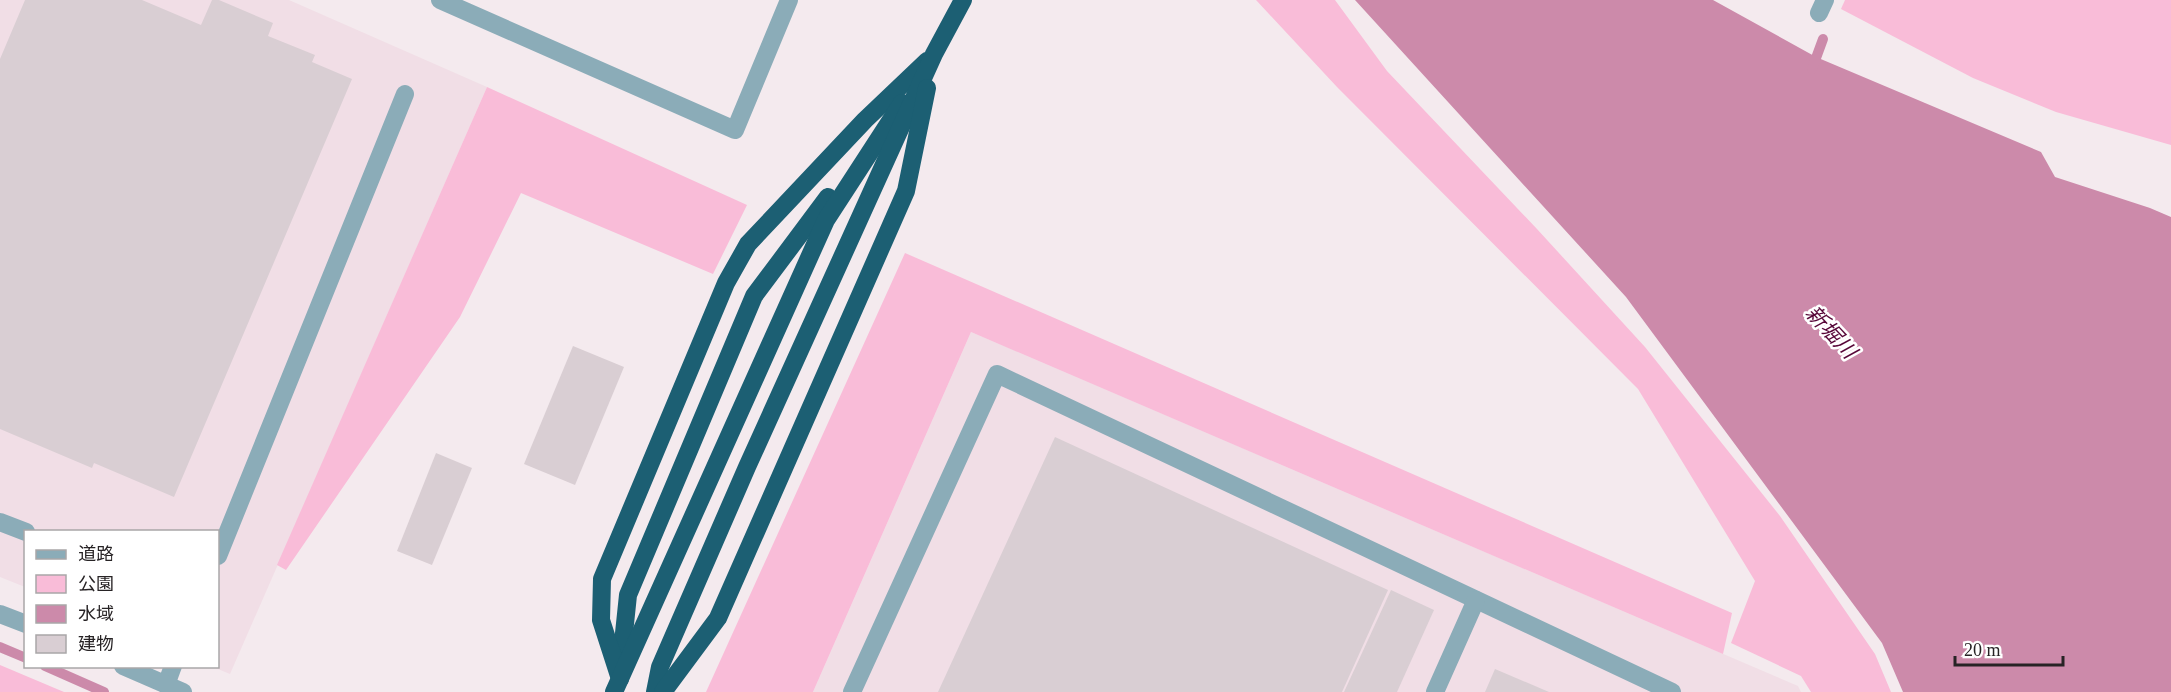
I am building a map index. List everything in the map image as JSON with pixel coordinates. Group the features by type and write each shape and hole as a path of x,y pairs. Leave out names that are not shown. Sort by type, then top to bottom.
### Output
{"highway":[{"path":"656,692 664,657 747,467 934,54 963,0"},
{"path":"617,685 826,220 934,54"},
{"path":"617,685 628,595 754,296 934,54"},
{"path":"617,685 601,620 602,579 726,283 748,244 865,120 934,54"},
{"path":"663,692 717,618 906,191 934,54"}],"street":[{"path":"440,0 735,130 789,0"},
{"path":"219,554 405,94"},
{"path":"852,692 997,374 1672,692"},
{"path":"0,522 24,531"},
{"path":"1435,692 1476,600"},
{"path":"0,614 24,623"},
{"path":"128,668 174,688 173,668"}],"shaded area":[{"path":"0,0 289,0 487,87 230,674 215,668 219,668 219,530 24,530 24,587 0,577"},
{"path":"971,332 1798,686 1801,692 813,692"}],"green space":[{"path":"1256,0 1335,0 1387,71 1645,347 1780,516 1875,654 1891,692 1811,692 1801,676 1731,643 1755,581 1638,389 1337,87"},
{"path":"1845,0 2171,0 2171,145 2056,112 1973,78 1841,9"},
{"path":"487,87 747,205 713,274 521,193 460,317 286,570 277,565"},
{"path":"905,253 1732,613 1723,654 971,332 813,692 706,692"},
{"path":"0,665 64,692 0,692"}],"water":[{"name":"新堀川","path":"1355,0 1713,0 1816,57 2041,152 2055,177 2171,217 2171,692 1903,692 1882,643 1626,297"}],"building":[{"path":"25,0 142,0 201,25 212,0 219,0 273,23 268,36 315,55 312,62 352,79 174,497 94,463 92,468 0,429 0,59"},
{"path":"573,346 624,367 575,485 524,464"},
{"path":"1055,437 1388,590 1342,692 938,692"},
{"path":"436,453 472,468 432,565 397,551"},
{"path":"1391,590 1434,610 1397,692 1344,692"},
{"path":"1495,669 1549,692 1485,692"}],"waterway":[{"path":"1812,69 1823,39"},
{"path":"0,647 24,657"},
{"path":"50,668 104,692"}]}
